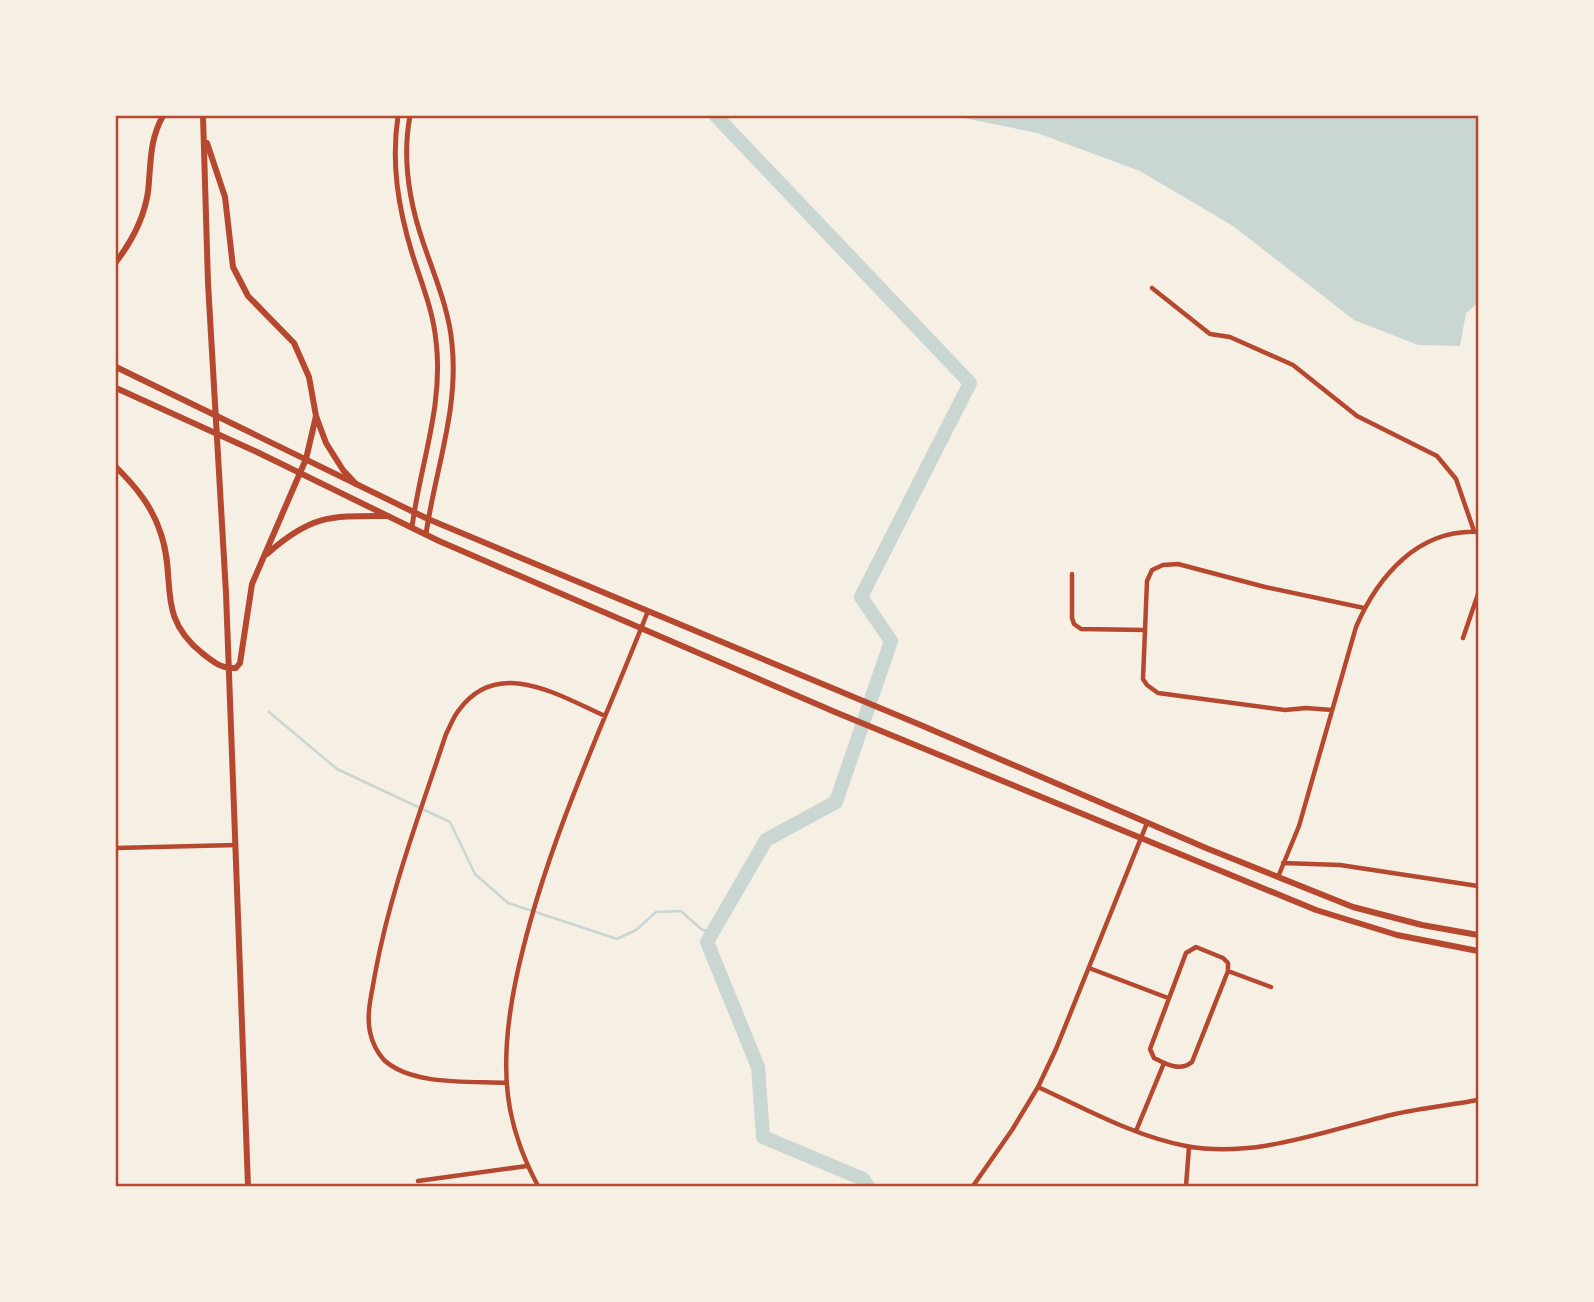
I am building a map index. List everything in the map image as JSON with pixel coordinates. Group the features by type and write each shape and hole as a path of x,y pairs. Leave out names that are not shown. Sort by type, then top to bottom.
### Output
{"main road":[{"path":"116,262 129,245 144,211 152,143 163,116"},
{"path":"203,116 208,283 236,845 248,1186"},
{"path":"205,138 225,197 233,267 248,296 294,343 309,377 316,416 334,457 356,484"},
{"path":"116,367 414,513 1278,877 1353,907 1422,925 1479,935"},
{"path":"116,388 257,452 426,534 835,712 1274,893 1397,935 1479,951"},
{"path":"116,467 141,492 161,533 165,547 169,598 179,627 199,651 214,663 236,668 240,663 248,599 262,557 273,538 306,459 316,416"},
{"path":"262,557 303,525 320,519 388,516"}],"street":[{"path":"398,116 394,159 399,204 426,294 438,357 434,414 412,527"},
{"path":"410,116 407,140 408,182 417,223 449,322 454,362 452,399 426,534"},
{"path":"1153,288 1210,334 1230,337 1293,365 1357,416 1437,456 1455,479 1476,531 1449,534 1424,543 1403,558 1384,578 1364,608 1356,627 1298,826 1278,877"},
{"path":"1332,710 1285,710 1158,693 1143,679 1147,581 1152,570 1163,565 1178,564 1265,587 1364,608"},
{"path":"1072,574 1074,624 1081,629 1144,630"},
{"path":"1463,638 1479,594"},
{"path":"538,1186 527,1166 513,1122 507,1083 506,1064 513,994 540,885 648,611"},
{"path":"507,1083 428,1079 401,1072 375,1048 370,1032 369,1009 390,904 446,734 458,711 474,694 492,685 530,684 605,716"},
{"path":"973,1186 1038,1087 1147,822"},
{"path":"116,848 236,845"},
{"path":"1283,863 1340,865 1479,886"},
{"path":"1196,947 1223,958 1228,963 1228,971 1192,1062 1178,1068 1154,1058 1150,1049 1168,999 1189,948 1196,947"},
{"path":"1089,968 1168,999"},
{"path":"1228,971 1271,987"},
{"path":"1136,1131 1164,1063"},
{"path":"1038,1087 1157,1140 1189,1147 1224,1150 1272,1145 1397,1114 1479,1100"},
{"path":"1186,1186 1189,1147"},
{"path":"418,1181 527,1166"}],"shaded area":[{"path":"954,116 1478,116 1478,303 1466,313 1460,346 1418,345 1354,320 1233,226 1140,171 1037,133"}],"waterway":[{"path":"716,116 970,383 861,597 891,641 836,802 766,840 707,942 758,1067 763,1137 863,1179 868,1186"},
{"path":"269,712 337,769 450,822 475,874 508,903 617,939 636,930 656,912 681,911 701,929 712,933"}]}
